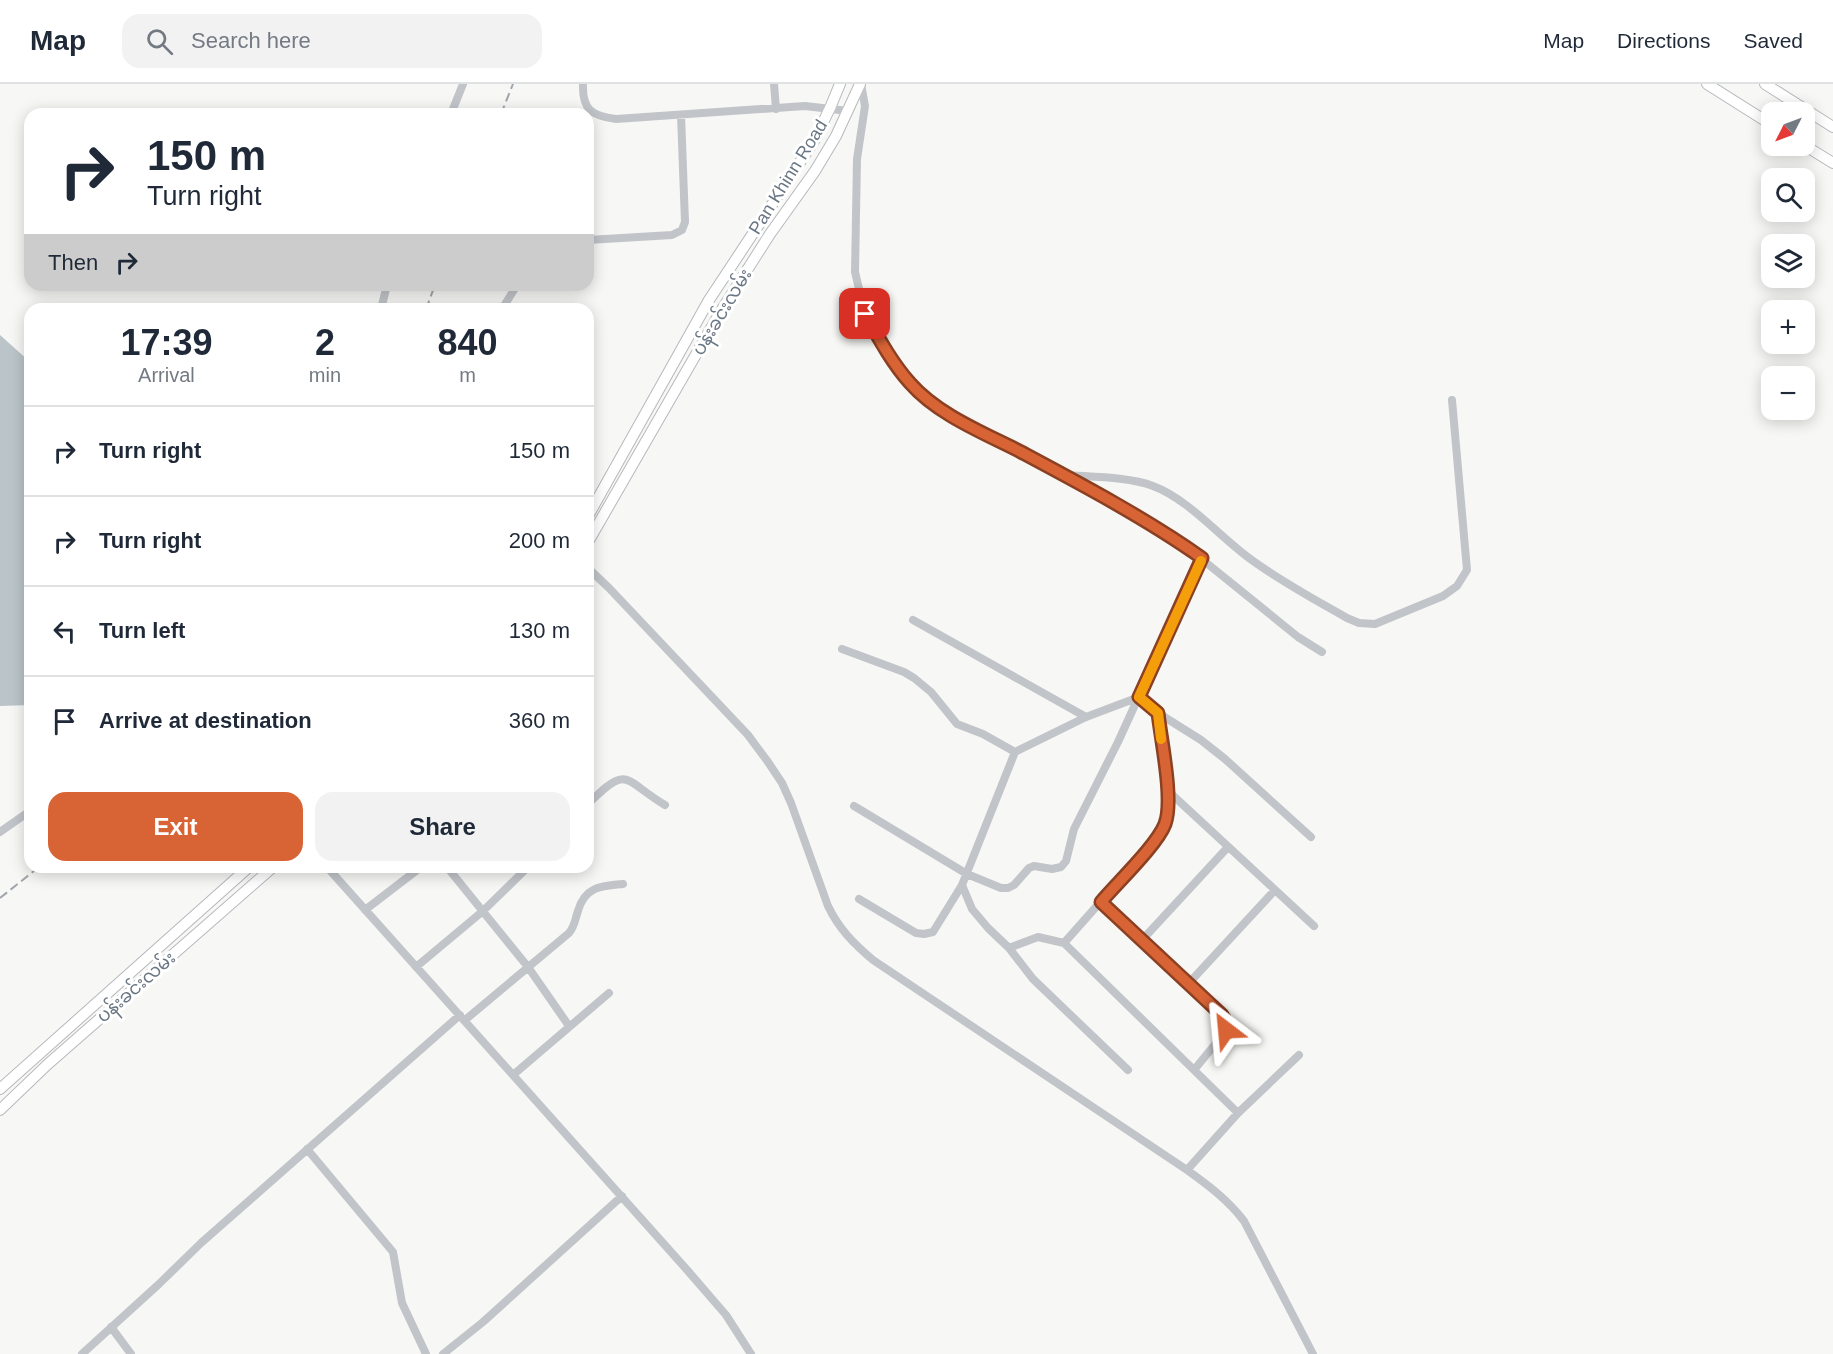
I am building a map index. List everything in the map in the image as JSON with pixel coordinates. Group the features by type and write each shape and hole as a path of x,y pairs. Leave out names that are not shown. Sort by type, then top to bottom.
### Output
{"main road":[{"name":"Pan Khinn Road","path":"594,505 710,300 794,175 830,108 840,84"},
{"name":"ပန်းခင်းလမ်း","path":"594,532 721,311 836,136 860,84"},
{"path":"1707,84 1761,118"},
{"path":"1769,85 1833,128"},
{"path":"1815,152 1833,163"},
{"path":"0,1089 242,873"},
{"name":"ပန်းခင်းလမ်း","path":"0,1110 48,1064 266,873"}],"street":[{"path":"453,108 463,84"},
{"path":"583,84 583,96 589,108"},
{"path":"774,84 776,110"},
{"path":"860,84 865,106 857,159 855,272 865,314 897,366 911,384 929,400 958,419 1062,474 1183,544 1298,637 1322,652"},
{"path":"594,114 600,117 616,119 776,110 805,106 848,111"},
{"path":"594,240 672,235 682,230 685,222 681,115"},
{"path":"1062,474 1153,486 1190,509 1249,558 1275,576 1347,618 1359,623 1375,624 1443,596 1457,586 1467,570 1452,400"},
{"path":"854,806 967,874 1001,888 1014,885 1029,868 1034,866 1057,869 1064,865 1074,829 1139,697 1202,558"},
{"path":"594,574 740,727 768,762 782,783 791,803 828,906 835,920 851,941 873,960 1187,1170 1233,1206 1244,1221 1313,1354"},
{"path":"913,620 1086,717"},
{"path":"842,648 914,678 931,692 957,724 983,734 1015,752"},
{"path":"1139,697 1158,713 1209,746 1311,837"},
{"path":"859,899 916,933 933,932 962,885 1015,752 1086,717 1139,697"},
{"path":"1064,943 1159,836 1166,822 1167,790 1158,713"},
{"path":"594,798 612,782 620,778 628,779 646,794 665,805"},
{"path":"1167,790 1314,926"},
{"path":"0,832 24,815"},
{"path":"1143,939 1228,847"},
{"path":"332,873 463,1017 726,1315 751,1354"},
{"path":"365,910 413,873"},
{"path":"452,873 528,967 569,1026"},
{"path":"416,967 483,910 522,873"},
{"path":"82,1354 201,1243 307,1149 463,1017 569,933 576,922 579,907 590,892 596,887 623,884"},
{"path":"962,885 972,909 1009,948 1033,979 1128,1070"},
{"path":"1188,983 1275,890"},
{"path":"1101,902 1222,1015 1228,1025 1219,1040 1194,1070"},
{"path":"1009,948 1038,937 1064,943 1238,1113"},
{"path":"513,1075 609,993"},
{"path":"1187,1170 1238,1113 1299,1055"},
{"path":"307,1149 393,1252 402,1303 426,1354"},
{"path":"443,1354 483,1322 622,1196"},
{"path":"111,1327 131,1354"}],"shaded area":[{"path":"0,335 24,357 24,705 0,706"}],"railway":[{"path":"503,108 513,84"},
{"path":"428,303 433,291"},
{"path":"0,898 31,873"}],"slow traffic":[{"path":"1161,739 1158,713 1139,697 1201,561"}],"route":[{"path":"865,314 897,366 911,384 929,400 958,419 1062,474 1183,544 1202,558 1139,697 1158,713 1167,790 1166,822 1159,836 1101,902 1222,1015 1228,1025 1226,1030"}]}
